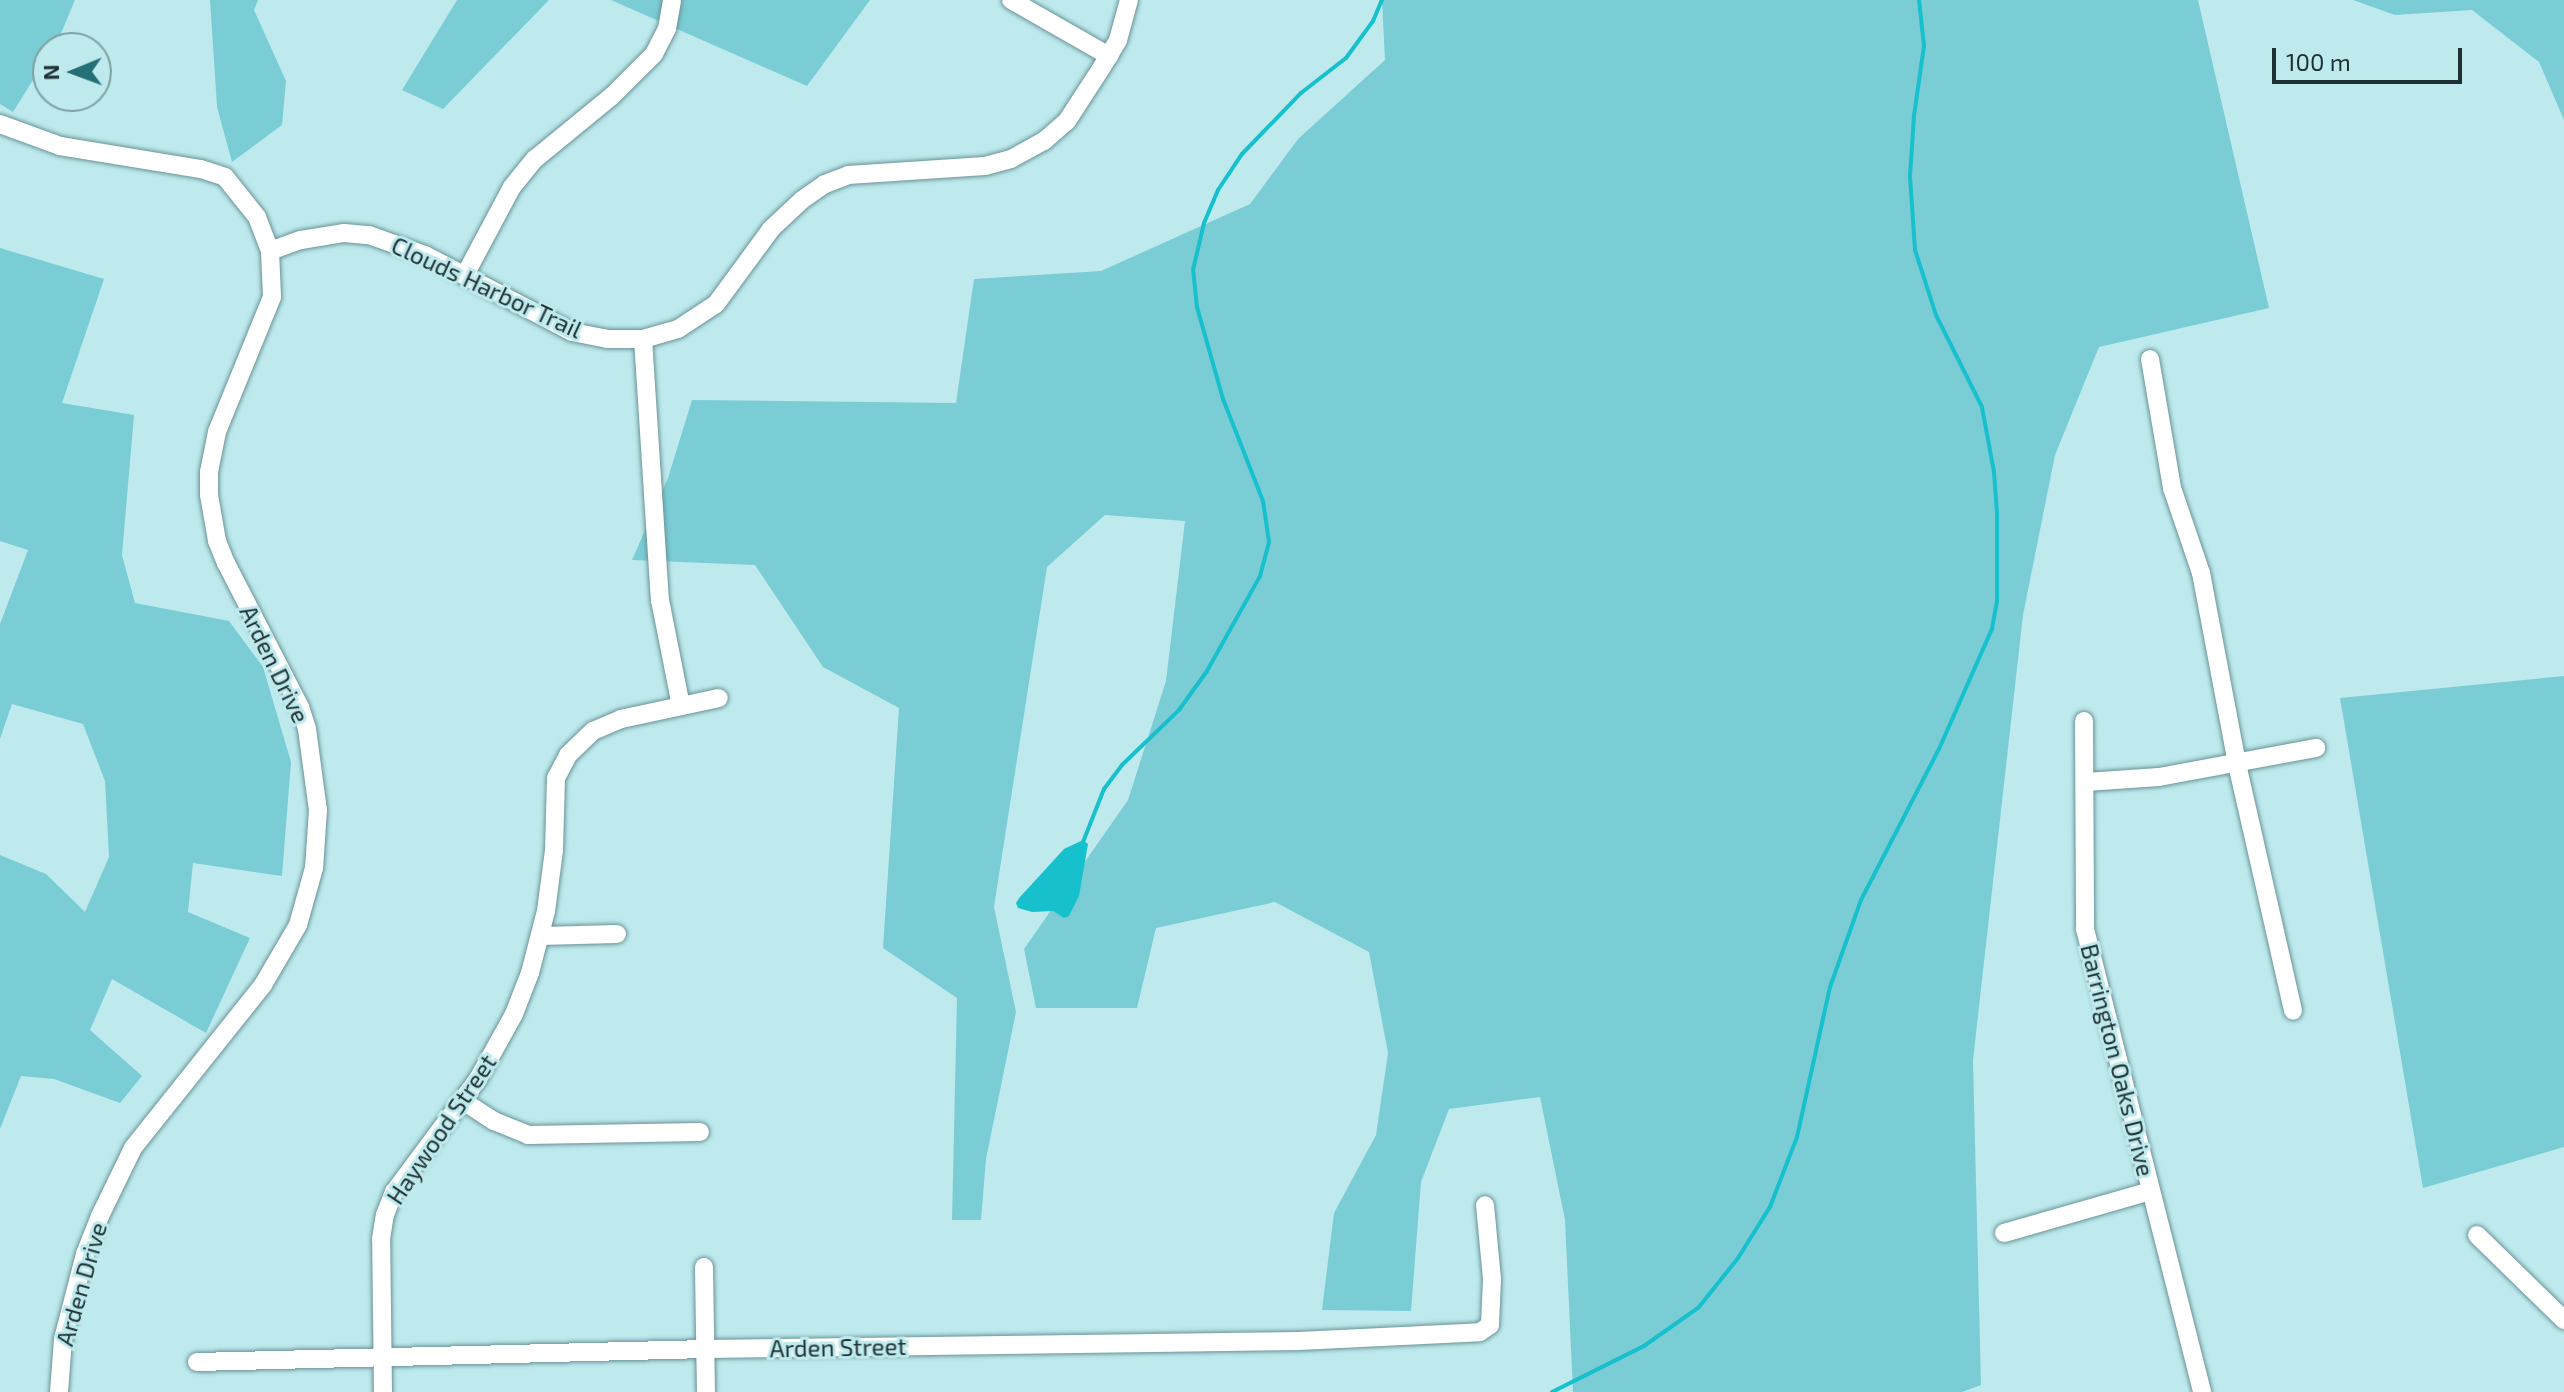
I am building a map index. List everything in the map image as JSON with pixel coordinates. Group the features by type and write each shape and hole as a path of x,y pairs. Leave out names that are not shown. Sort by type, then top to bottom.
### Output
{"street":[{"path":"465,275 512,187 535,159 612,96 654,54 667,29 672,0"},
{"path":"1011,0 1109,56"},
{"name":"Clouds Harbor Trail","path":"270,251 301,240 344,233 369,235 395,242 465,275 572,332 607,339 643,339 678,329 716,304 771,229 802,200 825,184 848,175 985,166 1011,159 1044,141 1067,121 1109,56 1118,40 1129,0"},
{"name":"Arden Drive","path":"0,124 60,146 201,169 225,177 257,217 270,251 272,297 217,432 209,472 209,495 217,541 226,563 286,676 307,729 318,810 314,868 298,925 263,985 154,1121 121,1169 90,1242 72,1299 63,1339 59,1392"},
{"path":"643,339 660,600 681,706"},
{"path":"2150,359 2172,488 2201,573 2237,764 2293,1011"},
{"name":"Haywood Street","path":"383,1392 381,1239 385,1215 394,1192 463,1101 514,1014 540,936 554,850 556,778 568,755 593,731 621,719 719,698"},
{"name":"Barrington Oaks Drive","path":"2084,721 2085,929 2202,1392"},
{"path":"2086,782 2159,777 2316,748"},
{"path":"540,936 617,934"},
{"path":"463,1101 494,1121 528,1135 700,1132"},
{"path":"2004,1233 2150,1191"},
{"name":"Arden Street","path":"197,1362 706,1349 1299,1341 1480,1332 1490,1325 1492,1279 1485,1205"},
{"path":"2477,1235 2564,1320"},
{"path":"704,1267 706,1392"}],"shaded area":[{"path":"0,0 75,0 62,32 32,32 32,82 13,112 0,104"},
{"path":"210,0 258,0 254,10 286,81 282,125 232,162 217,107"},
{"path":"457,0 549,0 443,109 402,90"},
{"path":"611,0 870,0 807,86"},
{"path":"1382,0 2198,0 2269,308 2099,347 2055,455 2023,615 1973,1060 1981,1385 1962,1392 1573,1392 1565,1220 1540,1097 1449,1109 1421,1182 1411,1311 1322,1310 1334,1213 1376,1135 1388,1053 1369,952 1275,902 1156,928 1137,1008 1036,1008 1024,949 1128,800 1166,681 1185,521 1105,515 1047,567 994,907 1016,1012 986,1159 981,1220 952,1220 957,998 883,948 899,708 823,667 755,565 632,560 668,478 692,400 956,403 974,279 1101,271 1250,204 1298,139 1385,60"},
{"path":"2353,0 2564,0 2564,120 2539,62 2472,10 2395,15"},
{"path":"0,248 104,279 62,403 134,415 122,555 135,603 229,621 263,667 291,762 282,876 193,863 188,912 250,938 206,1033 112,979 90,1030 142,1076 120,1103 54,1079 21,1076 0,1129 0,855 46,874 85,912 109,857 105,781 83,724 12,704 0,739 0,624 28,550 0,541"},
{"path":"2564,676 2564,1147 2423,1188 2340,698"},
{"path":"1083,840 1088,844 1079,896 1069,916 1064,918 1053,911 1032,912 1018,908 1016,903 1020,897 1064,849"}],"waterway":[{"path":"1083,842 1104,789 1122,765 1179,710 1207,671 1260,576 1269,542 1263,501 1223,399 1197,307 1193,270 1204,223 1218,190 1242,154 1301,93 1346,58 1373,21 1382,0"},
{"path":"1552,1392 1644,1346 1699,1307 1738,1258 1770,1207 1797,1137 1830,987 1861,900 1939,749 1992,629 1997,602 1997,513 1994,472 1982,407 1936,315 1915,250 1910,176 1914,116 1924,46 1919,0"}]}
